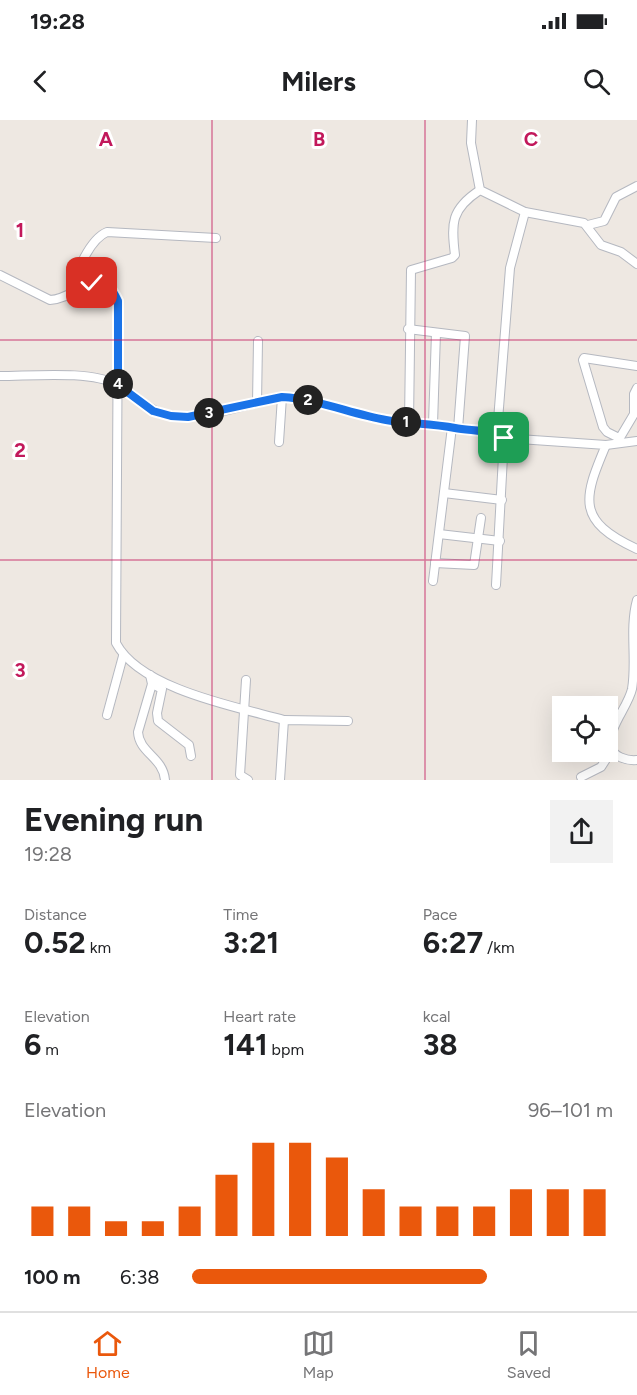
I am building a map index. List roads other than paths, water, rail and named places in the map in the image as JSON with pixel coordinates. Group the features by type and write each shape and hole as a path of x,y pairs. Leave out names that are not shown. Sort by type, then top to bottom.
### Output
{"street":[{"path":"472,120 471,143 480,190"},
{"path":"480,190 525,212 588,225 604,221 616,196 637,186"},
{"path":"409,423 408,330 411,270 452,258 455,255 453,219 468,198 480,190"},
{"path":"496,585 502,500 501,435 510,268 525,212"},
{"path":"588,225 601,245 621,252 637,264"},
{"path":"72,292 74,281 99,236 107,232 216,238"},
{"path":"0,275 44,298 57,299 92,283 103,282 113,289 118,301 116,643 123,656 162,689 157,712 158,721 189,745 191,756"},
{"path":"408,330 465,336 455,428 433,581"},
{"path":"433,424 436,333"},
{"path":"257,403 258,341"},
{"path":"618,440 603,427 583,360 584,358 637,366"},
{"path":"0,376 68,376 95,379 118,385 153,411 171,416 188,417 282,397 298,398 366,416 409,423 433,424 478,433 606,445 618,440 637,441"},
{"path":"618,440 634,414 634,394 637,388"},
{"path":"279,442 282,397"},
{"path":"606,445 589,487 589,507 606,531 637,549"},
{"path":"444,493 502,500"},
{"path":"435,562 472,566 481,518"},
{"path":"439,534 500,541"},
{"path":"618,722 631,693 634,679 637,600"},
{"path":"107,716 123,656"},
{"path":"151,680 284,720 348,721"},
{"path":"151,680 138,732 138,741 162,765 165,780"},
{"path":"246,680 240,775 249,780"},
{"path":"280,780 284,720"},
{"path":"618,754 626,760 637,760"},
{"path":"581,777 601,767 604,762"}]}
